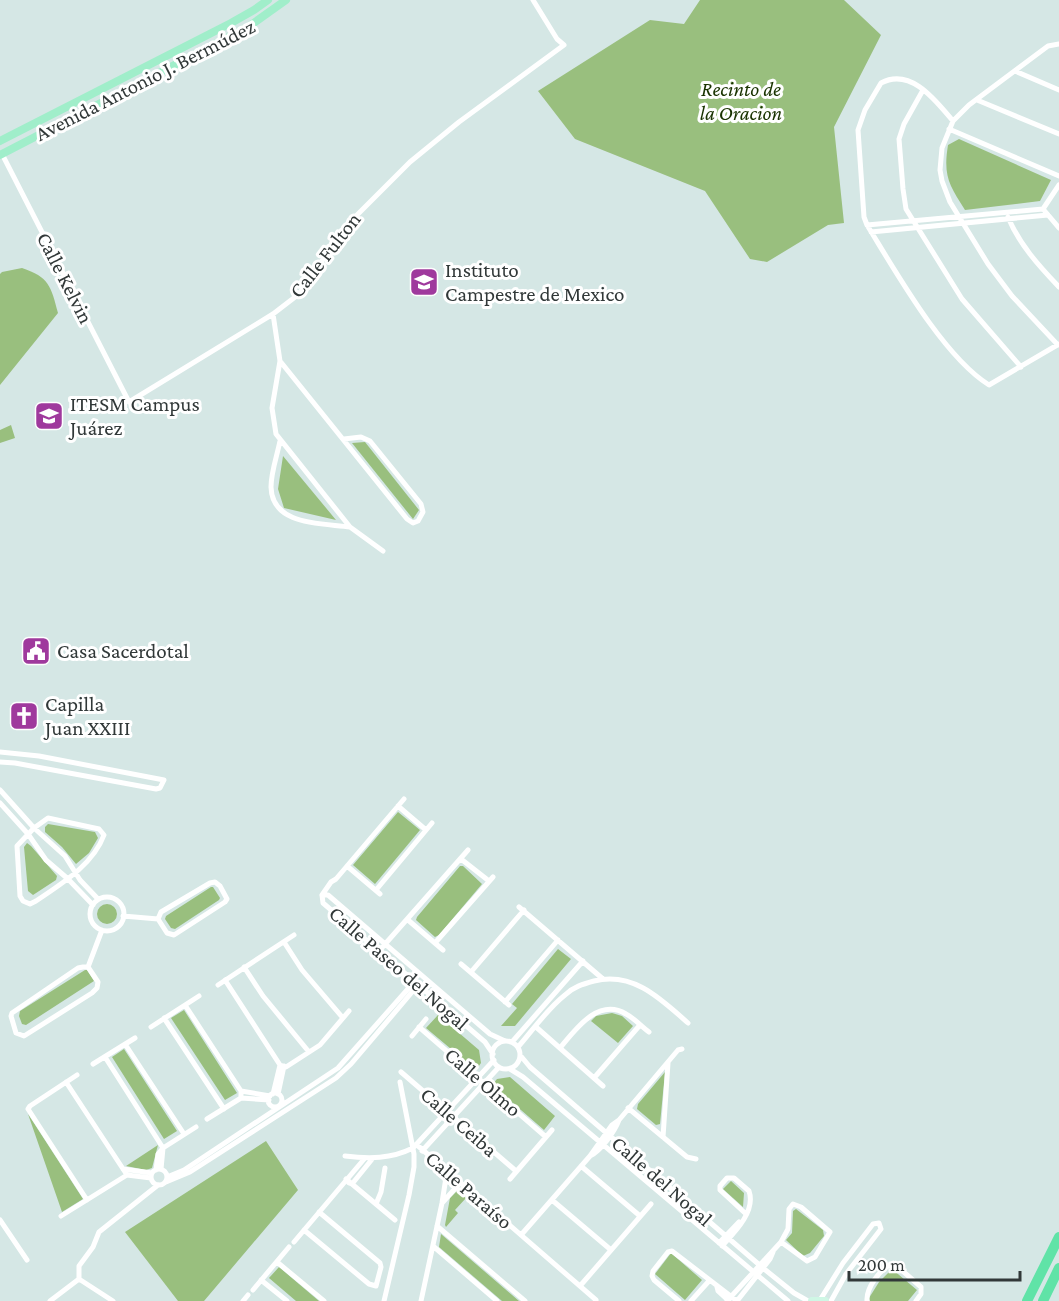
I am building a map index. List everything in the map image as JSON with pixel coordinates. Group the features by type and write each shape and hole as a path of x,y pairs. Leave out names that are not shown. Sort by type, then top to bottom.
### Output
{"highway":[{"path":"1027,1301 1059,1237"},
{"path":"1043,1301 1059,1268"}],"main road":[{"name":"Avenida Antonio J. Bermúdez","path":"0,141 185,47 254,10 268,0"},
{"name":"Avenida Antonio J. Bermúdez","path":"1,154 254,24 286,0"},
{"path":"149,79 153,70 179,56 185,47"}],"street":[{"path":"533,0 557,39 558,50"},
{"name":"Calle Fulton","path":"129,402 273,314 305,288 346,225 410,162 459,122 564,45 557,39"},
{"path":"953,121 942,106 909,81 892,79 883,81 861,118 858,138 864,217 871,232 938,334 980,379 989,385 1058,345 1001,282 961,223 945,192 940,170 942,148 953,121 976,100 1048,46 1059,44"},
{"path":"1015,70 1059,90"},
{"path":"923,90 904,124 899,139 904,201 912,221 962,299 1021,367"},
{"path":"976,100 1059,135"},
{"path":"949,129 1059,176"},
{"name":"Calle Kelvin","path":"1,154 129,402"},
{"path":"1043,209 1059,185"},
{"path":"867,225 1043,209"},
{"path":"1043,209 1059,228"},
{"path":"1006,212 1008,219 1033,258 1059,288"},
{"path":"871,232 1048,215"},
{"path":"273,314 280,361 272,408 273,427 280,441 350,527 383,551"},
{"path":"280,361 407,519 412,523 417,522 423,512 421,504 370,441 361,437 344,439"},
{"path":"280,441 271,488 280,512 295,519 350,527"},
{"path":"0,752 17,752 164,780 160,788 156,789 0,762"},
{"path":"15,763 17,752"},
{"path":"47,770 50,758"},
{"path":"1,792 34,828 65,856 75,873 98,899"},
{"path":"325,895 404,799"},
{"path":"0,803 28,834 46,860 93,904"},
{"path":"398,806 426,830"},
{"path":"48,818 99,829 104,835 95,852 75,873 30,904 23,901 20,896 17,846 34,828 48,818"},
{"path":"347,866 378,892 432,823"},
{"path":"380,953 468,850"},
{"path":"435,943 491,879 461,859"},
{"path":"215,882 226,895 225,902 174,935 166,933 158,919 161,912 210,883 215,882"},
{"name":"Calle Paseo del Nogal","path":"493,1057 485,1042 323,903 325,895 387,944 490,1034 505,1041"},
{"path":"108,897 121,906 123,916 116,928 102,930 93,924 90,910 98,899 108,897"},
{"path":"471,972 521,908 603,979"},
{"path":"123,916 158,919"},
{"path":"408,920 443,950"},
{"path":"88,967 102,930"},
{"path":"218,984 294,935"},
{"path":"461,964 507,1003 558,940"},
{"path":"284,942 302,970 343,1018"},
{"path":"512,1042 583,961"},
{"path":"88,967 98,982 97,988 92,993 24,1036 16,1033 10,1016 12,1013 78,968 88,967"},
{"path":"244,967 263,996 309,1052"},
{"path":"518,1047 557,1001 568,992 603,979 627,981 642,986 687,1023"},
{"path":"225,980 282,1066 267,1123"},
{"path":"79,1279 79,1266 93,1247 99,1232 158,1185 291,1101 338,1068 366,1041 416,983"},
{"path":"151,1027 199,996"},
{"path":"185,1005 241,1094"},
{"path":"560,1048 582,1022 596,1012 611,1010 622,1012 649,1032"},
{"path":"282,1066 286,1067 320,1045 349,1011"},
{"path":"164,1018 224,1109"},
{"path":"412,1036 426,1019"},
{"path":"594,1078 640,1025"},
{"name":"Calle Olmo","path":"419,1027 546,1137"},
{"path":"536,1027 603,1086"},
{"path":"93,1065 135,1038"},
{"path":"166,1180 186,1175 344,1072 366,1041"},
{"path":"345,1156 373,1158 414,1149 478,1077 493,1057 498,1044 505,1041 512,1042 518,1047 520,1054 518,1063 510,1068 499,1067"},
{"path":"125,1044 184,1134"},
{"path":"521,1235 678,1050 682,1049"},
{"name":"Calle del Nogal","path":"520,1054 530,1067 761,1267 794,1293 816,1301"},
{"path":"105,1057 163,1148"},
{"path":"493,1057 499,1067"},
{"path":"663,1137 668,1062"},
{"path":"423,1150 499,1067"},
{"name":"Calle del Nogal","path":"510,1068 788,1301"},
{"name":"Calle Ceiba","path":"401,1072 516,1172"},
{"path":"77,1075 28,1109 87,1200"},
{"path":"66,1082 127,1175"},
{"path":"384,1301 409,1195 414,1149 400,1082"},
{"path":"207,1119 224,1109 241,1094 300,1102"},
{"path":"273,1107 280,1105 274,1097"},
{"path":"628,1108 687,1157 696,1159"},
{"path":"158,1185 154,1183 155,1173 163,1148 196,1127"},
{"path":"510,1179 552,1130"},
{"name":"Calle Paraíso","path":"414,1149 423,1150 596,1299"},
{"path":"347,1182 364,1158"},
{"path":"243,1301 319,1212 373,1158"},
{"path":"581,1166 640,1216"},
{"path":"123,1168 155,1173"},
{"path":"376,1204 381,1192 385,1168"},
{"path":"62,1216 127,1175 165,1172 166,1180"},
{"path":"423,1300 447,1172"},
{"path":"720,1245 741,1222 746,1214 751,1206 749,1191 734,1178 727,1178 720,1186 720,1190 746,1214"},
{"path":"347,1182 395,1220"},
{"path":"442,1203 460,1183"},
{"path":"552,1200 610,1250"},
{"path":"729,1299 770,1259 772,1252 788,1229 789,1209 793,1203 798,1204 819,1221 829,1230 830,1234 815,1257 807,1262 781,1242"},
{"path":"580,1286 651,1204"},
{"path":"304,1230 369,1284 375,1286 378,1284 380,1263 319,1212"},
{"path":"0,1220 2,1228 27,1260"},
{"path":"816,1301 873,1224 879,1223 881,1229 851,1268 831,1301"},
{"path":"437,1226 525,1301"},
{"path":"433,1246 497,1301"},
{"path":"679,1301 652,1276 653,1271 668,1252 676,1253 729,1299 737,1301 754,1274"},
{"path":"277,1262 324,1301"},
{"path":"867,1301 868,1290 885,1268 892,1264 921,1287 921,1294 916,1301"},
{"path":"50,1301 79,1279"},
{"path":"79,1279 113,1301"},
{"path":"261,1280 287,1301"},
{"path":"691,1301 709,1281"}],"green space":[{"name":"Recinto de la Oracion","path":"700,0 844,0 881,35 834,127 844,223 828,225 767,262 750,259 705,191 575,139 538,91 650,20 684,24"},
{"path":"959,139 1051,180 1040,201 965,210 951,187 946,165 948,145"},
{"path":"22,268 38,275 48,284 58,313 0,385 0,274"},
{"path":"11,425 15,438 0,443 0,430"},
{"path":"365,442 419,510 413,519 352,443"},
{"path":"283,456 336,520 284,508 278,489"},
{"path":"398,812 420,830 375,884 353,865"},
{"path":"48,824 95,832 98,838 89,853 76,864 45,832"},
{"path":"27,843 57,876 56,880 33,895 28,891 24,847"},
{"path":"460,866 463,866 482,884 435,937 416,920 417,917"},
{"path":"211,887 220,898 219,900 175,929 171,928 165,919 166,916"},
{"path":"107,904 114,907 117,914 114,921 107,924 100,921 97,914 100,907"},
{"path":"558,949 571,959 515,1026 501,1026 517,1008 512,1004"},
{"path":"85,970 94,981 26,1025 22,1024 20,1011"},
{"path":"184,1010 237,1093 225,1100 171,1018"},
{"path":"612,1013 622,1016 633,1026 618,1043 591,1021 596,1016"},
{"path":"438,1015 479,1050 481,1063 476,1070 426,1028"},
{"path":"124,1049 177,1131 164,1139 112,1057"},
{"path":"665,1072 660,1124 656,1125 637,1109 638,1104"},
{"path":"510,1077 555,1116 544,1130 492,1085 497,1079"},
{"path":"28,1114 83,1199 62,1212"},
{"path":"266,1141 298,1190 204,1301 178,1301 125,1232"},
{"path":"158,1145 152,1168 146,1170 126,1166"},
{"path":"731,1181 744,1193 743,1207 723,1189"},
{"path":"458,1190 466,1198 455,1210 458,1213 446,1227 450,1198"},
{"path":"796,1209 823,1230 824,1236 810,1253 803,1256 786,1240 792,1233 793,1211"},
{"path":"441,1234 519,1301 502,1301 439,1247"},
{"path":"671,1253 702,1280 685,1300 655,1274"},
{"path":"279,1267 319,1301 296,1301 269,1278"},
{"path":"892,1269 917,1290 908,1301 870,1301 869,1298 879,1282"}],"place":[{"name":"Instituto Campestre de Mexico","path":"424,282"},
{"name":"ITESM Campus Juárez","path":"49,416"},
{"name":"Casa Sacerdotal","path":"36,651"},
{"name":"Capilla Juan XXIII","path":"24,716"}]}
